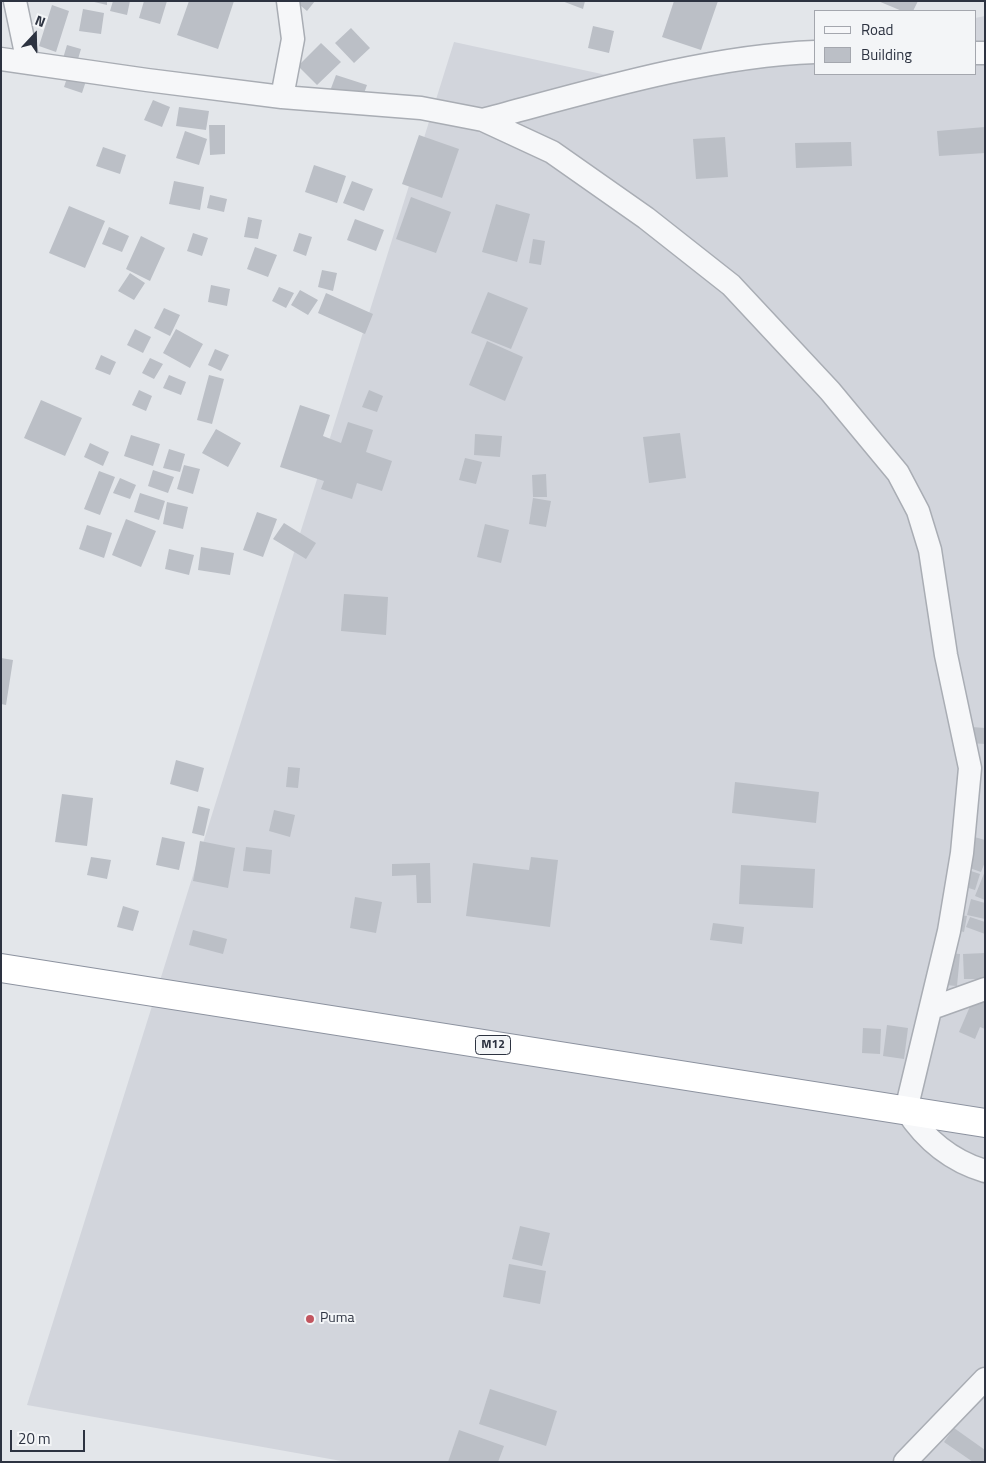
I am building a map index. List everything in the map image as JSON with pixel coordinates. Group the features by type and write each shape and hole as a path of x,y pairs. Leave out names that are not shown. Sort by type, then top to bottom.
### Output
{"highway":[{"name":"M12","path":"1,968 985,1123"}],"street":[{"path":"15,1 28,63"},
{"path":"282,97 293,38 288,1"},
{"path":"483,120 634,80 738,61 814,52"},
{"path":"1,59 282,97 421,108 483,120 552,152 646,218 731,285 830,391 898,473 918,511 930,550 946,655 977,767 932,1008 906,1110 920,1131 949,1155 969,1166 985,1170"},
{"path":"932,1008 985,989"},
{"path":"905,1462 985,1379"}],"shaded area":[{"path":"985,16 985,1462 347,1462 27,1405 454,42 634,81 814,46 814,75 976,75 976,18"}],"building":[{"path":"90,1 107,1 107,5"},
{"path":"113,1 130,1 127,15 110,11"},
{"path":"144,1 167,1 160,24 139,18"},
{"path":"189,1 234,1 218,49 177,35"},
{"path":"295,1 315,1 307,11"},
{"path":"562,1 585,1 583,9"},
{"path":"674,1 718,1 701,50 662,37"},
{"path":"878,1 918,1 914,10 900,10"},
{"path":"52,5 69,11 56,52 39,46"},
{"path":"83,9 104,13 101,34 79,31"},
{"path":"593,26 614,31 609,53 588,48"},
{"path":"351,28 370,48 354,63 335,43"},
{"path":"321,43 341,62 317,85 298,66"},
{"path":"67,45 81,49 75,69 61,65"},
{"path":"69,72 87,78 82,93 64,87"},
{"path":"336,75 367,85 358,110 327,99"},
{"path":"153,100 170,107 162,127 144,120"},
{"path":"179,107 209,111 206,130 176,126"},
{"path":"209,125 225,125 225,154 210,155"},
{"path":"985,127 985,153 939,156 937,131"},
{"path":"185,131 207,139 199,165 176,158"},
{"path":"419,135 459,149 442,198 402,184"},
{"path":"725,137 728,177 696,179 693,139"},
{"path":"851,142 852,166 796,168 795,143"},
{"path":"103,147 126,155 120,174 96,166"},
{"path":"314,165 346,176 337,203 305,192"},
{"path":"174,181 204,187 200,210 169,204"},
{"path":"352,181 373,189 364,211 343,203"},
{"path":"210,195 227,199 224,212 207,208"},
{"path":"411,197 451,212 436,253 396,239"},
{"path":"496,204 530,214 517,262 482,252"},
{"path":"69,206 105,221 85,268 49,253"},
{"path":"248,217 262,220 258,239 244,237"},
{"path":"355,219 384,230 376,251 347,240"},
{"path":"109,227 129,236 122,252 102,244"},
{"path":"193,233 208,238 202,256 187,251"},
{"path":"299,233 312,237 306,256 293,251"},
{"path":"141,236 165,248 150,281 126,269"},
{"path":"533,239 545,241 541,265 529,263"},
{"path":"255,247 277,255 268,277 247,269"},
{"path":"322,270 337,273 333,291 318,287"},
{"path":"130,273 145,283 134,300 118,291"},
{"path":"211,285 230,289 227,306 208,302"},
{"path":"279,287 294,293 286,308 272,301"},
{"path":"300,290 318,300 308,315 291,305"},
{"path":"488,292 528,308 511,349 471,333"},
{"path":"326,293 373,314 365,334 318,313"},
{"path":"164,308 180,315 170,336 154,328"},
{"path":"135,329 151,337 143,353 127,345"},
{"path":"176,329 203,344 190,368 163,353"},
{"path":"487,341 523,357 505,401 469,385"},
{"path":"215,349 229,355 221,371 208,365"},
{"path":"101,355 116,362 110,375 95,369"},
{"path":"150,358 163,364 154,379 142,373"},
{"path":"169,375 186,382 181,395 163,388"},
{"path":"209,375 224,379 212,424 197,420"},
{"path":"139,390 152,396 146,411 132,405"},
{"path":"369,390 383,396 377,412 362,407"},
{"path":"41,400 82,418 65,456 24,438"},
{"path":"300,405 330,415 323,436 341,443 348,422 373,430 366,452 392,461 382,491 357,483 352,499 321,489 324,481 280,467"},
{"path":"216,429 241,443 228,467 202,453"},
{"path":"680,433 686,478 649,483 643,437"},
{"path":"475,434 502,436 500,457 474,455"},
{"path":"131,435 160,444 153,466 124,456"},
{"path":"90,443 109,452 103,466 84,457"},
{"path":"169,449 185,454 180,472 163,468"},
{"path":"465,458 482,462 476,484 459,480"},
{"path":"184,465 200,469 193,494 177,489"},
{"path":"153,470 174,477 168,493 148,486"},
{"path":"99,471 115,477 100,515 84,509"},
{"path":"546,474 547,497 533,497 532,475"},
{"path":"120,478 136,485 130,499 113,493"},
{"path":"140,493 165,501 159,520 134,512"},
{"path":"533,498 551,501 546,527 529,524"},
{"path":"167,502 188,507 183,529 163,524"},
{"path":"257,512 277,519 263,557 243,550"},
{"path":"126,519 156,531 141,567 112,555"},
{"path":"284,523 316,543 306,559 273,539"},
{"path":"485,524 509,530 501,563 477,557"},
{"path":"87,525 112,533 104,558 79,549"},
{"path":"201,547 234,553 230,575 198,570"},
{"path":"169,549 194,555 189,575 165,569"},
{"path":"344,594 388,597 386,635 341,631"},
{"path":"1,658 13,660 6,705 1,704"},
{"path":"959,726 985,728 985,744 957,742"},
{"path":"176,760 204,768 198,792 170,784"},
{"path":"288,767 300,768 298,788 286,787"},
{"path":"735,782 819,792 816,823 732,813"},
{"path":"62,794 93,798 87,846 55,842"},
{"path":"198,806 210,809 204,836 192,833"},
{"path":"274,810 295,815 290,837 269,831"},
{"path":"971,836 985,840 985,862 981,872 961,865"},
{"path":"162,837 185,842 179,870 156,865"},
{"path":"200,841 235,848 228,888 193,881"},
{"path":"246,847 272,850 270,874 243,871"},
{"path":"91,857 111,860 107,879 87,875"},
{"path":"531,857 558,860 550,927 466,916 473,863 529,870"},
{"path":"430,863 431,903 417,903 416,875 392,876 392,864"},
{"path":"741,865 815,869 813,908 739,904"},
{"path":"965,869 980,874 975,890 959,885"},
{"path":"985,871 985,900 975,896"},
{"path":"355,897 382,902 376,933 350,928"},
{"path":"971,899 985,903 985,919 967,915"},
{"path":"123,906 139,911 133,931 117,927"},
{"path":"953,914 967,916 964,932 951,929"},
{"path":"970,917 985,922 985,934 966,927"},
{"path":"713,923 744,927 742,944 710,940"},
{"path":"193,930 227,939 223,954 189,945"},
{"path":"948,953 960,954 957,986 945,985"},
{"path":"985,953 985,979 964,979 963,954"},
{"path":"974,997 985,1001 985,1029 980,1027 975,1039 959,1032"},
{"path":"887,1025 908,1028 904,1059 883,1056"},
{"path":"863,1028 881,1029 880,1054 862,1053"},
{"path":"520,1226 550,1233 542,1266 512,1259"},
{"path":"509,1264 546,1271 540,1304 503,1297"},
{"path":"490,1389 557,1411 546,1446 479,1424"},
{"path":"954,1428 985,1450 985,1462 973,1462 944,1442"},
{"path":"459,1430 504,1446 498,1462 448,1462"}],"place":[{"name":"Puma","path":"310,1319"}]}
